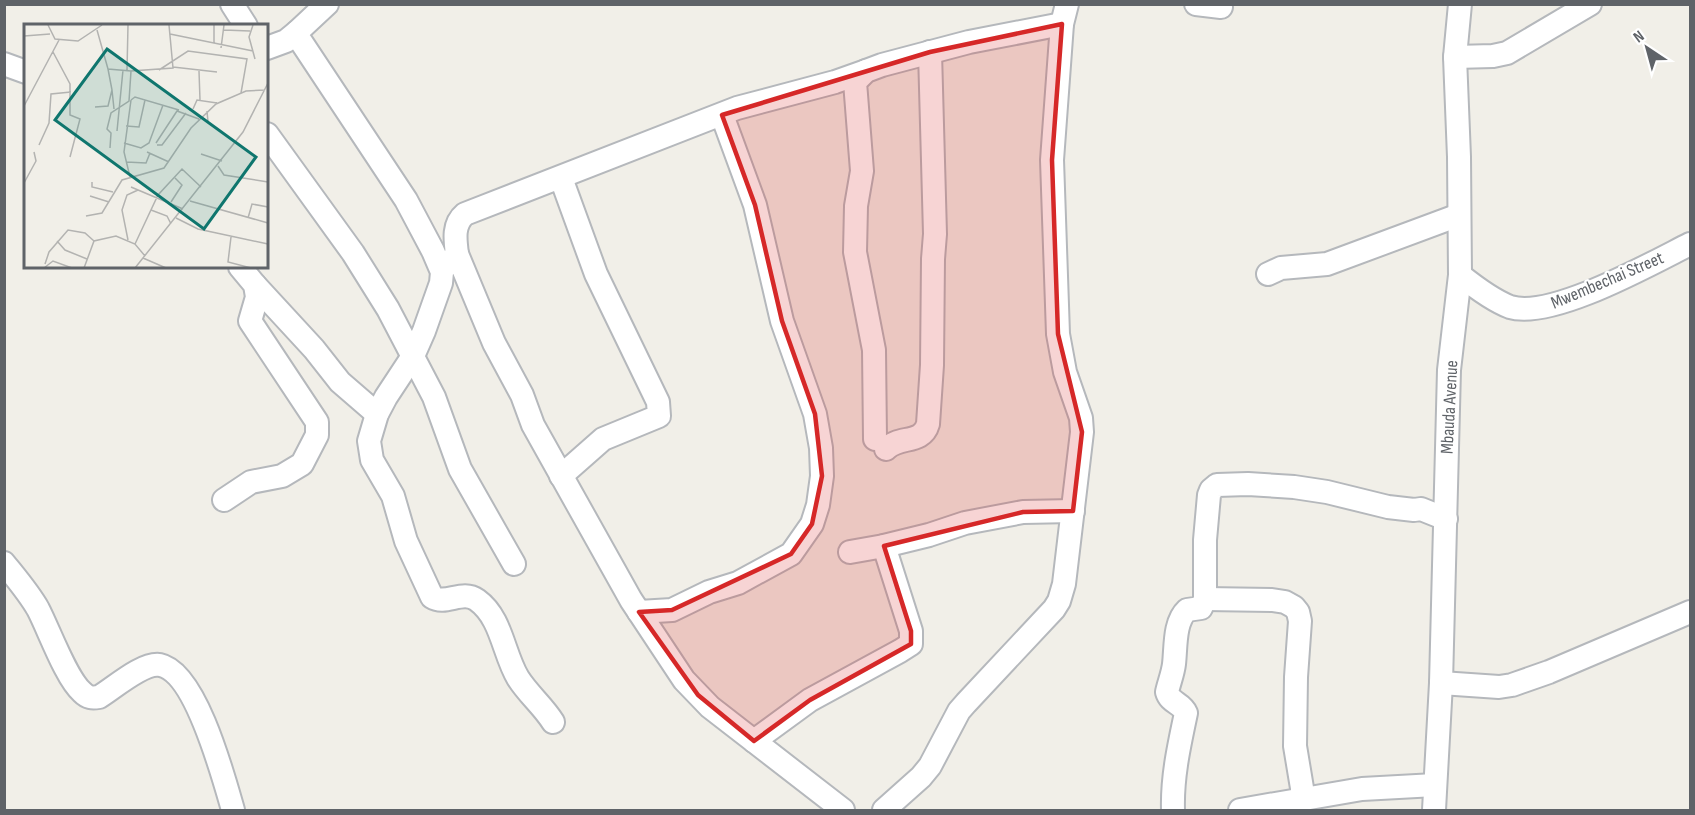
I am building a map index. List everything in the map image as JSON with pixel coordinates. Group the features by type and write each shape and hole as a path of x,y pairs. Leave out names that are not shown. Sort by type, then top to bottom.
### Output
{"street":[{"path":"232,4 245,24"},
{"path":"268,48 286,41 327,4"},
{"path":"1197,4 1221,7"},
{"name":"Mbauda Avenue","path":"1434,810 1442,683 1449,370 1460,275 1455,57 1460,4"},
{"path":"1455,57 1493,56 1507,52 1590,4"},
{"path":"843,810 753,741 698,695 684,680 639,612 532,425 522,395 494,343 457,254 456,230 460,218 465,213 561,178 737,108 835,82 882,65 1065,14 1052,160 1058,334 1065,372 1081,418 1082,432 1064,584 1054,609 966,703 930,766 884,810"},
{"path":"297,32 301,44 406,200 442,272"},
{"path":"866,71 855,82 862,171 856,206 855,252 874,350 881,444 917,439 925,432 928,424 935,234 930,52"},
{"path":"4,64 24,71"},
{"path":"639,612 672,610 709,592 738,583 791,554 812,524 818,505 822,476 821,448 815,414 782,321 755,205 722,115"},
{"path":"268,135 366,272 434,397 460,469 514,564"},
{"path":"561,178 596,274 658,402 660,411 659,416 603,439 561,476"},
{"path":"1268,274 1281,268 1327,264 1459,215"},
{"name":"Mwembechai Street","path":"1460,275 1496,300 1512,308 1530,309 1552,306 1589,291 1690,244"},
{"path":"457,254 442,272 434,303 412,356 377,414 371,432 369,451 393,496 406,541 432,597 441,601 471,596 483,605 497,626 520,681 545,709 553,722"},
{"path":"241,268 314,349 340,382 377,414"},
{"path":"224,500 251,482 282,476 302,464 318,429 317,422 250,321 257,297 255,285"},
{"path":"1173,810 1177,748 1186,713 1183,707 1172,701 1167,692 1183,615 1187,610 1203,606 1205,599 1205,540 1211,490 1217,485 1248,484 1294,487 1327,492 1388,507 1421,509 1446,519"},
{"path":"850,552 884,546 965,523 1023,512 1073,510"},
{"path":"753,741 810,700 911,644 911,631 884,546"},
{"path":"4,563 36,606 61,658 84,694 92,698 99,697 142,668 152,665 161,665 172,672 182,683 202,717 233,810"},
{"path":"1205,599 1272,600 1286,602 1298,612 1295,746 1302,799"},
{"path":"1442,683 1489,687 1512,685 1549,672 1690,612"},
{"path":"1240,810 1362,789 1435,785"}],"highlighted area":[{"path":"1062,24 1052,160 1058,334 1082,432 1073,511 1023,512 884,546 911,631 911,644 810,700 754,741 698,695 639,612 672,610 791,554 812,524 822,476 815,414 782,321 755,205 722,115 930,52"}]}
